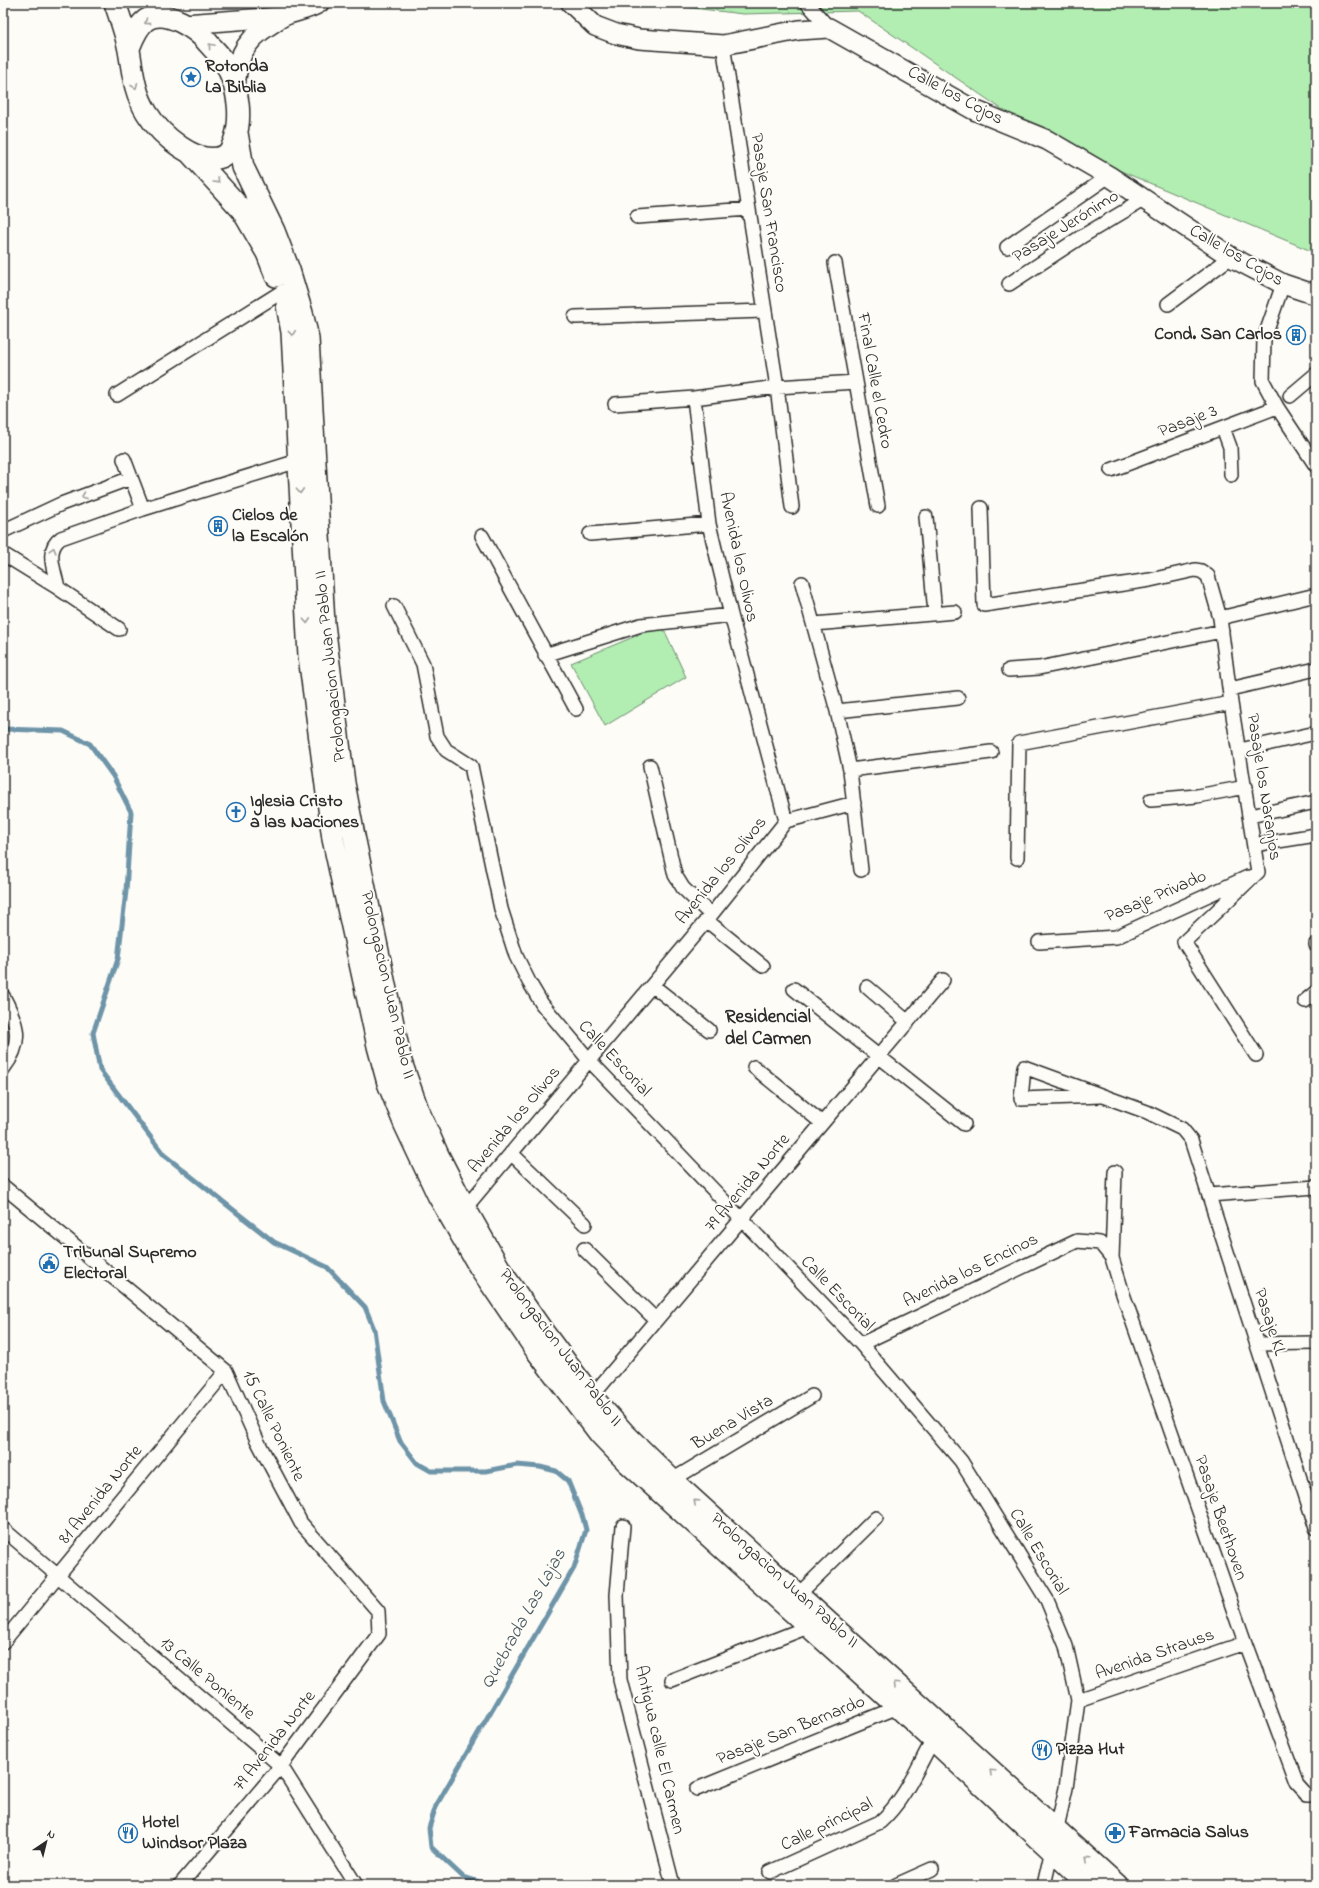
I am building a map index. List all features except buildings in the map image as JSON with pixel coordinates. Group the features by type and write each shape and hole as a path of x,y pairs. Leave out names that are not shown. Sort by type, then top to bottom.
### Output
{"main road":[{"path":"115,3 129,48 133,81 148,114 168,138 190,153 209,159 225,156 232,147 238,133 240,110 235,89 226,65 202,35 156,3"},
{"path":"129,48 135,33 146,20 162,17 182,22"},
{"name":"Prolongacion Juan Pablo II","path":"238,133 245,173 274,231 289,270 308,338 324,631 347,798 397,1049 418,1110 438,1156 479,1266 536,1350 586,1403 624,1433 672,1480 1117,1885"},
{"name":"Prolongacion Juan Pablo II","path":"190,153 242,210 267,253 283,291 292,332 309,656 333,839 378,1046 388,1083 405,1126 459,1215"},
{"name":"Prolongacion Juan Pablo II","path":"586,1403 600,1434 638,1474 898,1707 1089,1885"}],"street":[{"path":"235,89 240,58 248,41 257,33 283,17 319,3"},
{"path":"571,3 595,26 616,34 638,39 723,45 799,30 829,28"},
{"path":"806,3 829,28"},
{"path":"182,22 283,17"},
{"name":"Calle los Cojos","path":"829,28 974,110 1047,140 1109,176 1231,257 1283,284 1316,296"},
{"name":"Pasaje San Francisco","path":"723,45 777,386 792,507"},
{"path":"1007,247 1109,176"},
{"name":"Pasaje Jerónimo","path":"1009,284 1081,237 1143,200"},
{"path":"637,218 749,209"},
{"path":"1168,304 1231,257"},
{"name":"Final Calle el Cedro","path":"836,263 878,506"},
{"path":"1283,284 1264,339 1263,381 1277,407 1316,466"},
{"path":"117,395 283,291"},
{"path":"575,316 765,311"},
{"path":"1290,396 1316,374"},
{"path":"615,404 694,398 777,386 856,382"},
{"name":"Avenida los Olivos","path":"459,1215 709,917 786,821 731,615 709,524 694,398"},
{"name":"Pasaje 3","path":"1111,470 1277,407"},
{"path":"1223,428 1230,447 1231,475"},
{"path":"124,458 143,509"},
{"path":"58,588 51,554 53,547 58,540 143,509 298,461"},
{"path":"3,531 61,504 131,478"},
{"name":"Pasaje los Naranjos","path":"981,508 984,606 1150,580 1195,570 1202,571 1208,576 1221,625 1258,872 1184,942 1256,1055"},
{"path":"926,517 935,613"},
{"path":"590,534 709,524"},
{"path":"482,536 545,655 576,709"},
{"path":"3,554 58,588 119,629"},
{"path":"802,583 837,711 850,770 861,870"},
{"path":"1009,670 1039,668 1221,625 1316,595"},
{"name":"Calle Escorial","path":"394,606 423,664 435,727 439,740 450,753 472,766 501,909 516,956 542,1004 589,1060 861,1344 961,1461 1048,1600 1066,1646 1078,1700 1066,1788 1053,1852 1044,1885"},
{"path":"814,624 955,612"},
{"path":"545,655 641,625 731,615"},
{"path":"1230,689 1316,669"},
{"path":"837,711 958,698"},
{"path":"1017,858 1018,743 1232,703"},
{"path":"1240,750 1316,733"},
{"path":"850,770 991,752"},
{"path":"650,766 675,876 683,888 709,917 763,966"},
{"path":"1151,800 1197,796 1246,787"},
{"path":"1250,816 1316,802"},
{"path":"786,821 854,804"},
{"path":"1254,845 1316,835"},
{"name":"Pasaje Privado","path":"1039,942 1116,937 1258,872"},
{"name":"79 Avenida Norte","path":"586,1403 943,980"},
{"path":"652,985 709,1030"},
{"path":"867,987 908,1022"},
{"path":"794,989 964,1124"},
{"path":"1305,1001 1316,992"},
{"path":"3,996 14,1016 17,1038 12,1057 3,1069"},
{"path":"754,1067 822,1123"},
{"path":"1024,1067 1073,1086 1101,1096 1021,1099 1024,1067"},
{"name":"Pasaje KL","path":"1101,1096 1124,1102 1182,1129 1191,1140 1316,1528"},
{"path":"511,1153 584,1224"},
{"path":"1112,1258 1115,1172"},
{"name":"15 Calle Poniente","path":"3,1186 226,1371 257,1440 302,1523 378,1611 379,1634"},
{"path":"1209,1195 1316,1187"},
{"name":"Avenida los Encinos","path":"861,1344 1077,1241 1100,1244"},
{"name":"Pasaje Beethoven","path":"1100,1244 1112,1258 1123,1294 1245,1643 1297,1783 1307,1794 1316,1794"},
{"path":"584,1248 656,1320"},
{"path":"1257,1344 1316,1343"},
{"name":"81 Avenida Norte","path":"3,1642 226,1371"},
{"name":"Buena Vista","path":"672,1480 812,1396"},
{"path":"799,1594 876,1518"},
{"name":"Antigua calle El Carmen","path":"623,1526 617,1595 620,1680 673,1885"},
{"name":"13 Calle Poniente","path":"3,1529 281,1766 356,1885"},
{"path":"672,1680 808,1627"},
{"name":"79 Avenida Norte","path":"180,1885 281,1766 379,1634"},
{"name":"Avenida Strauss","path":"1078,1700 1245,1643"},
{"name":"Pasaje San Bernardo","path":"698,1789 898,1707"},
{"name":"Calle principal","path":"770,1872 880,1822 898,1803 933,1740"},
{"path":"896,1885 932,1869"}],"green space":[{"path":"651,3 1316,3 1316,253 1047,140 858,11 743,14"},
{"path":"662,625 686,677 605,726 571,663"}],"waterway":[{"name":"Quebrada Las Lajas","path":"3,729 63,731 90,744 113,776 131,812 126,891 118,959 93,1033 100,1070 164,1155 274,1242 327,1267 365,1307 374,1329 384,1401 400,1441 417,1463 431,1471 486,1471 517,1465 540,1467 556,1471 568,1481 583,1518 586,1530 574,1568 436,1806 429,1828 431,1847 463,1877 489,1885"}],"place":[{"name":"Rotonda La Biblia","path":"191,77"},
{"name":"Cond. San Carlos","path":"1296,335"},
{"name":"Cielos de la Escalón","path":"218,526"},
{"name":"Iglesia Cristo a las Naciones","path":"236,812"},
{"name":"Tribunal Supremo Electoral","path":"49,1263"},
{"name":"Pizza Hut","path":"1042,1750"},
{"name":"Hotel Windsor Plaza","path":"128,1833"},
{"name":"Farmacia Salus","path":"1115,1833"}],"district":[{"name":"Residencial del Carmen","path":"768,1028"}]}
